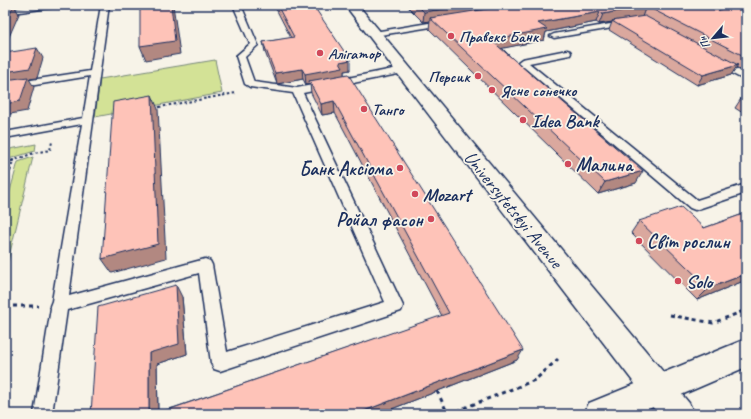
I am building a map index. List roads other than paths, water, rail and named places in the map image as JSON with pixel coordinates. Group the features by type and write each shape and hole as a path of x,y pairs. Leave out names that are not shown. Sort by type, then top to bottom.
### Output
{"main road":[{"name":"Universytetskyi Avenue","path":"351,5 678,414"},
{"path":"600,414 746,353"}],"lane":[{"path":"5,12 56,5"},
{"path":"43,414 58,306 105,5"},
{"path":"237,5 254,45 240,56 250,84 297,91 403,70"},
{"path":"374,34 454,21"},
{"path":"554,36 635,21"},
{"path":"567,53 522,62 695,205 746,188"},
{"path":"712,58 746,78"},
{"path":"5,88 94,73"},
{"path":"58,306 205,265 220,363 395,306 297,91"},
{"path":"5,135 87,120"}],"place":[{"name":"Правекс Банк","path":"451,36"},
{"name":"Алігатор","path":"320,53"},
{"name":"Персик","path":"478,76"},
{"name":"Ясне сонечко","path":"492,90"},
{"name":"Танго","path":"364,109"},
{"name":"Idea Bank","path":"523,120"},
{"name":"Малина","path":"568,164"},
{"name":"Банк Аксіома","path":"400,168"},
{"name":"Mozart","path":"415,194"},
{"name":"Ройал фасон","path":"431,219"},
{"name":"Світ рослин","path":"639,241"},
{"name":"Solo","path":"678,281"}]}
